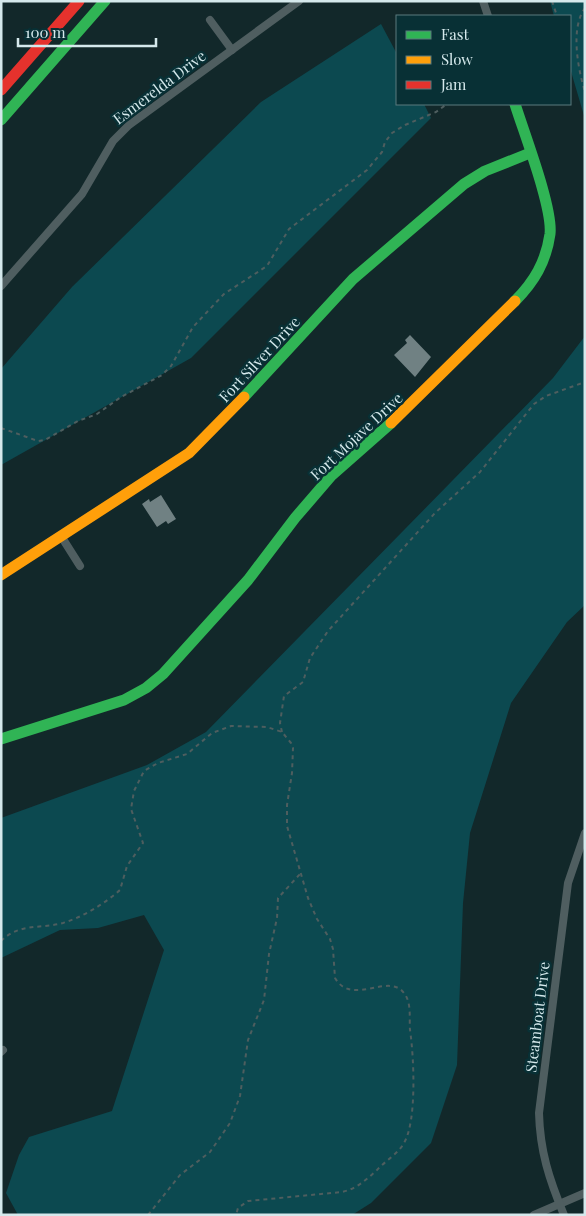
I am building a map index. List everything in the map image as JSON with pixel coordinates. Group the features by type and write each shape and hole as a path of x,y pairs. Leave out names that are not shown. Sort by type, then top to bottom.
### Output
{"street":[{"path":"1,90 78,1"},
{"path":"1,120 106,1"},
{"name":"Esmerelda Drive","path":"1,286 82,194 113,141 129,125 299,1"},
{"path":"483,1 488,15"},
{"path":"210,20 232,50"},
{"name":"Fort Mojave Drive","path":"1,739 124,700 146,688 163,674 248,580 295,518 332,475 398,418 525,291 539,273 550,234 549,214 515,105"},
{"name":"Fort Silver Drive","path":"1,575 189,453 208,436 353,279 464,184 485,171 530,153"},
{"path":"61,536 80,566"},
{"name":"Steamboat Drive","path":"564,1215 546,1168 540,1143 539,1113 568,882 585,833"},
{"path":"534,1215 585,1193"}],"path":[{"path":"552,1 557,15"},
{"path":"585,8 577,22 576,34 585,92"},
{"path":"1,428 38,441 45,440 78,421 97,414 121,397 162,375 170,366 193,327 224,294 267,266 289,229 367,170 382,152 392,133 405,125 436,112 446,105"},
{"path":"236,1215 238,1208 248,1201 342,1192 355,1187 400,1148 411,1123 413,1059 407,998 397,988 386,986 351,990 343,987 337,980 330,939 317,920 300,874 286,820 292,748 282,732 280,723 284,696 303,682 310,658 328,631 435,514 480,472 534,404 546,396 585,382"},
{"path":"1,941 15,930 54,925 79,917 120,890 127,866 143,844 132,809 134,791 144,771 158,763 187,754 212,733 231,726 267,727 282,732"},
{"path":"148,1215 180,1175 210,1152 230,1123 240,1096 248,1040 264,1000 269,954 277,918 278,898 300,874"}],"shaded area":[{"path":"550,1 585,1 585,119 571,71 571,15 554,15"},
{"path":"381,24 396,52 396,105 424,105 431,118 191,358 1,465 1,369 72,287 261,102"},
{"path":"585,336 585,605 567,622 511,703 470,833 463,903 457,1065 431,1143 371,1203 352,1215 18,1215 6,1193 19,1155 29,1137 112,1111 164,950 144,915 98,928 60,930 1,958 1,818 147,765 206,732 553,378"}],"building":[{"path":"410,335 431,357 415,377 394,355 407,343 405,340"},
{"path":"161,495 176,519 168,524 166,521 157,527 142,504 149,499 150,502"}],"traffic: fast":[{"path":"1,120 105,1"},
{"path":"515,105 543,189 550,222 550,234 546,254 538,271 515,301"},
{"path":"244,397 353,279 464,184 485,171 530,153"},
{"path":"1,739 124,700 146,688 163,674 248,580 295,518 332,475 391,423"}],"traffic: slow":[{"path":"391,423 515,301"},
{"path":"1,575 189,453 244,397"}],"traffic: jam":[{"path":"1,90 79,1"}]}
